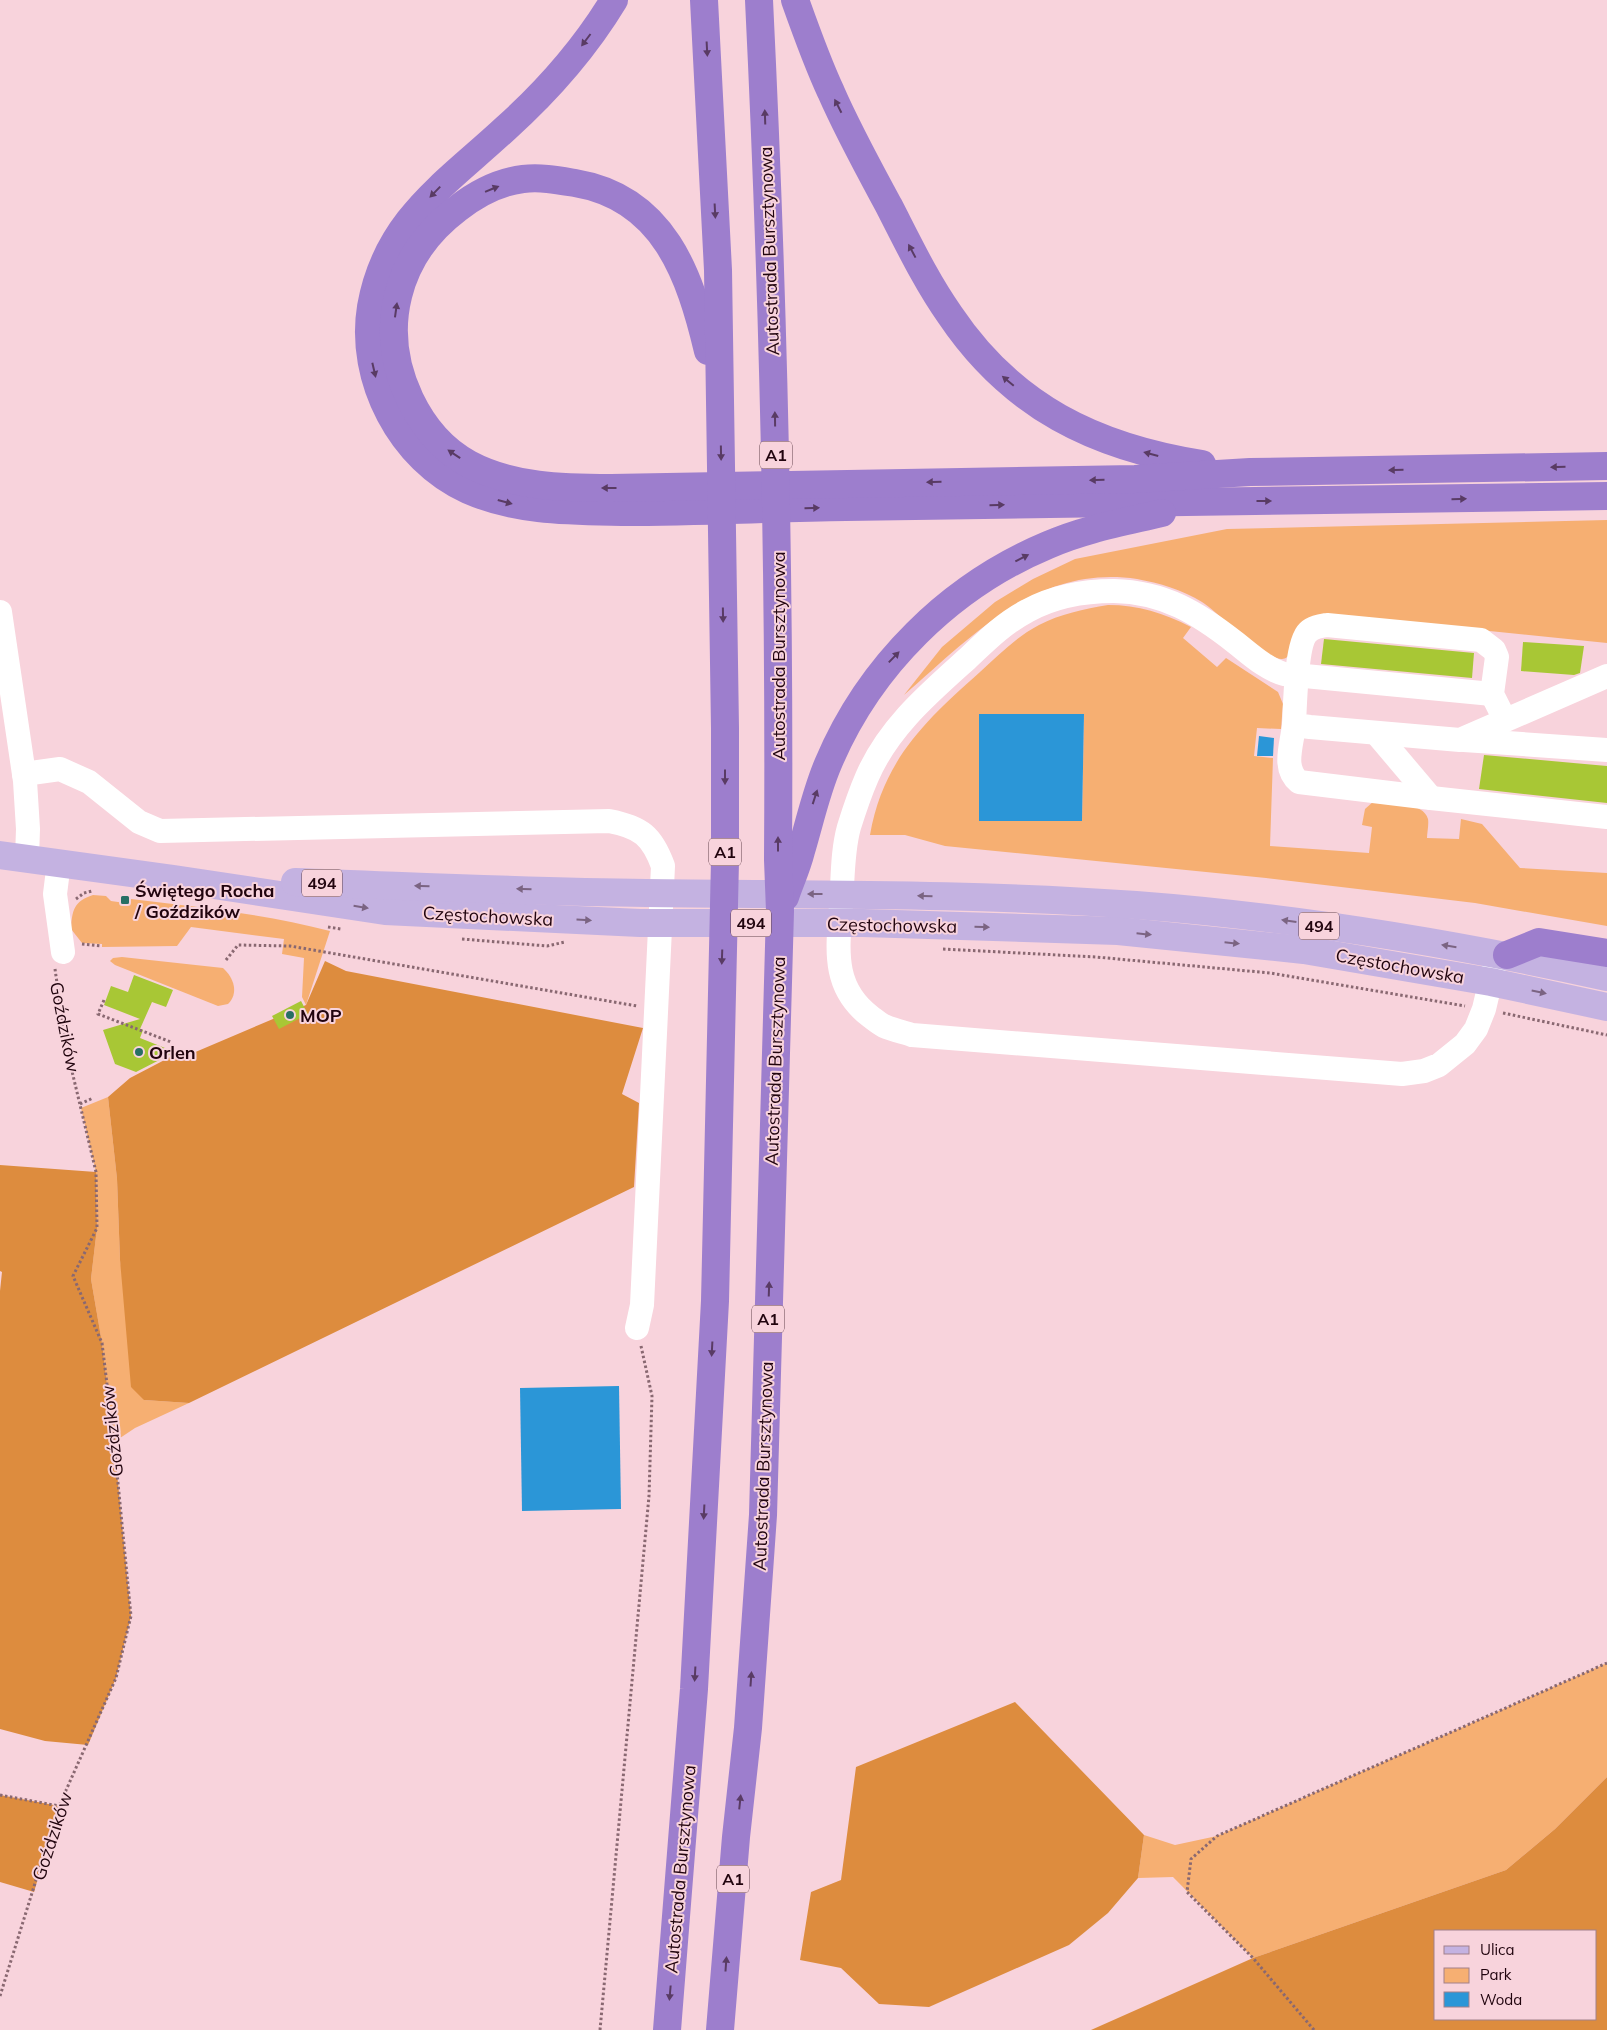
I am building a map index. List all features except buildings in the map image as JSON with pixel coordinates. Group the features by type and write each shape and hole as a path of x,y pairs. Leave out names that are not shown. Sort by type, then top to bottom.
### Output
{"highway":[{"path":"614,0 585,42 553,81 508,127 442,185 408,220 383,262 370,313 369,339 373,367 382,399 397,426 420,456 446,480 472,492 525,507 555,511 658,500 843,496 1215,501 1607,496"},
{"name":"Autostrada Bursztynowa","path":"667,2030 694,1690 715,1301 725,861 725,728 718,270 704,0"},
{"name":"Autostrada Bursztynowa","path":"720,2030 736,1837 748,1728 763,1515 780,911 778,860 776,464 768,202 759,0"},
{"path":"795,0 831,92 911,251 950,316 995,370 1018,390 1066,423 1108,442 1167,459 1250,472"},
{"path":"658,500 513,480 491,474 469,464 448,450 416,411 401,380 394,348 398,295 408,265 426,238 447,216 473,196 496,186 521,179 548,178 588,185 625,202 651,223 676,255 689,281 700,318 720,404"},
{"path":"843,496 1250,472 1607,466"},
{"path":"780,911 801,852 814,798 843,730 886,665 939,612 972,587 1013,562 1049,544 1119,523 1215,501"},
{"path":"1502,954 1539,942 1607,953"}],"main road":[{"name":"494","path":"0,855 27,858"},
{"name":"Częstochowska","path":"27,858 385,911 640,923 863,924 1118,932 1304,950 1491,982 1607,1007"},
{"name":"Częstochowska","path":"174,879 643,893 864,894 1062,901 1139,906 1272,919 1502,954 1607,977"}],"street":[{"path":"1492,694 1297,676 1276,672 1192,612 1166,600 1138,593 1115,591 1074,594 1049,601 1007,622 903,718 868,776 849,828 844,862 838,955 841,976 850,995 861,1009 884,1026 912,1035 1402,1074 1424,1071 1439,1065 1466,1044 1484,1009 1491,982 1502,954"},
{"path":"0,612 24,774 28,829 27,858"},
{"path":"1505,720 1492,694 1497,657 1494,650 1475,638 1327,625 1316,627 1308,631 1303,639 1297,676 1289,764 1291,775 1299,782 1607,817"},
{"path":"1460,740 1607,676"},
{"path":"1294,725 1460,740 1607,750"},
{"path":"1376,733 1431,798"},
{"path":"24,774 60,769 89,782 139,822 160,831 599,822 626,824 639,830 650,839 663,866 642,1305 637,1328"},
{"path":"59,862 55,894 63,952"}],"path":[{"path":"226,960 238,945 290,946 657,1009"},
{"path":"937,946 945,950 1096,958 1270,973 1484,1009 1607,1035"},
{"name":"Goździków","path":"0,1996 59,1806 116,1678 130,1616 114,1442 102,1344 73,1276 97,1228 96,1172 66,1046 54,971 63,952"},
{"path":"104,1000 98,1014 170,1042"},
{"path":"80,1104 93,1098"},
{"path":"600,2030 649,1496 652,1396 637,1328"},
{"path":"1314,2030 1253,1958 1187,1892 1191,1859 1217,1836 1607,1663"},
{"path":"0,1795 59,1806"}],"green space":[{"path":"1607,520 1607,643 1363,618 1322,616 1291,654 1282,659 1265,652 1202,602 1187,594 1137,579 1101,577 1068,582 1038,594 1009,609 955,650 904,695 942,647 995,602 1033,579 1075,559 1227,529"},
{"path":"1108,605 1140,608 1161,614 1191,627 1183,638 1217,667 1226,658 1278,692 1283,704 1281,729 1257,728 1254,756 1273,758 1270,846 1369,853 1372,827 1362,825 1365,809 1374,801 1405,804 1420,809 1425,813 1428,819 1427,838 1459,839 1461,819 1482,824 1520,868 1607,873 1607,926 1475,903 1266,878 945,846 905,835 870,835 876,808 896,763 910,743 942,707 1008,647 1031,630 1047,621 1064,615","holes":["979,714 1084,714 1082,821"]},
{"path":"93,895 106,896 111,901 125,903 131,899 231,912 281,920 330,931 306,1005 302,997 304,958 282,954 284,939 191,927 177,946 102,947 102,944 82,943 71,929 73,911 78,903"},
{"path":"122,957 223,968 230,976 234,986 233,995 228,1004 218,1006 115,965 110,961 113,958"},
{"path":"108,1097 117,1179 120,1260 144,1400 189,1403 135,1428 114,1442 102,1343 91,1279 97,1228 96,1172 81,1108"},
{"path":"1607,1663 1607,1777 1555,1829 1506,1870 1253,1958 1173,1877 1138,1878 1144,1835 1175,1845 1217,1836"}],"shaded area":[{"path":"325,961 346,971 643,1028 622,1094 639,1103 634,1187 189,1403 144,1400 131,1387 120,1260 117,1179 108,1097 130,1078 176,1054 179,1059 306,1005"},
{"path":"0,1165 96,1172 97,1228 91,1279 102,1343 114,1442 131,1616 116,1678 88,1745 45,1741 0,1729 0,1291 2,1272 0,1271"},
{"path":"1015,1702 1144,1835 1138,1878 1108,1913 1069,1945 929,2007 879,2004 841,1968 800,1960 811,1892 841,1880 856,1767"},
{"path":"1607,1777 1607,2030 1091,2030 1253,1958 1506,1870 1555,1829"},
{"path":"0,1795 59,1806 34,1892 0,1882"}],"water":[{"path":"979,714 1084,714 1082,821 979,821"},
{"path":"1259,736 1274,738 1273,756 1257,756"},
{"path":"619,1386 621,1509 522,1511 520,1388"}],"place":[{"name":"Świętego Rocha / Goździków","path":"125,900"},
{"name":"MOP","path":"290,1015"},
{"name":"Orlen","path":"139,1052"}]}
